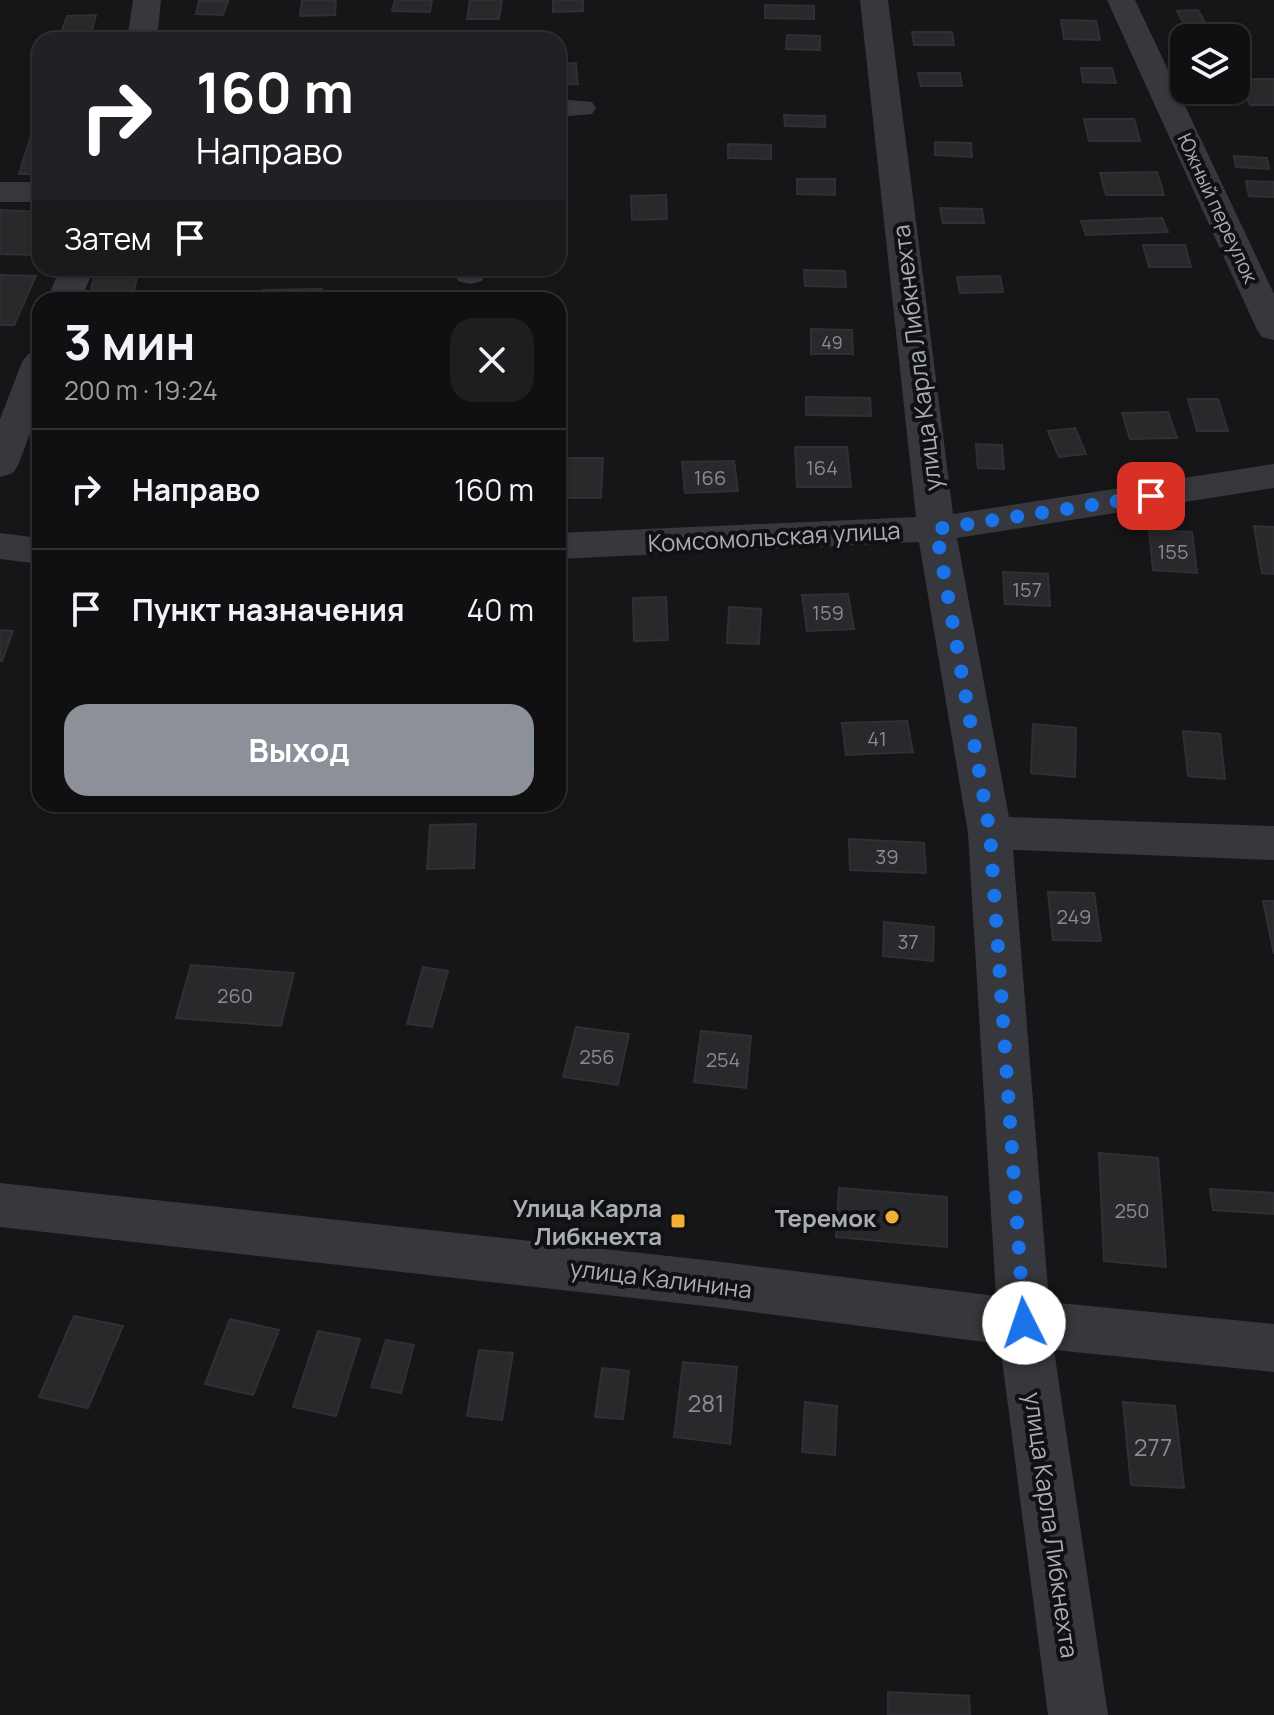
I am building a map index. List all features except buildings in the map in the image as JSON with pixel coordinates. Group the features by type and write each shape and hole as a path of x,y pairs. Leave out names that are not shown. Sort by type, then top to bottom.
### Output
{"street":[{"path":"143,32 147,0"},
{"name":"улица Карла Либкнехта","path":"874,0 936,529 990,833 1024,1323 1078,1715"},
{"name":"Южный переулок","path":"1121,0 1274,330"},
{"path":"0,192 32,192"},
{"path":"0,465 32,383"},
{"name":"Комсомольская улица","path":"566,546 936,529 1274,476"},
{"path":"0,546 32,550"},
{"path":"990,833 1274,843"},
{"name":"улица Калинина","path":"0,1205 714,1284 1024,1323 1274,1348"}],"place":[{"name":"Теремок","path":"892,1217"},
{"name":"Улица Карла Либкнехта","path":"678,1221"}],"route":[{"path":"1024,1323 990,833 936,529 1151,496"}]}
